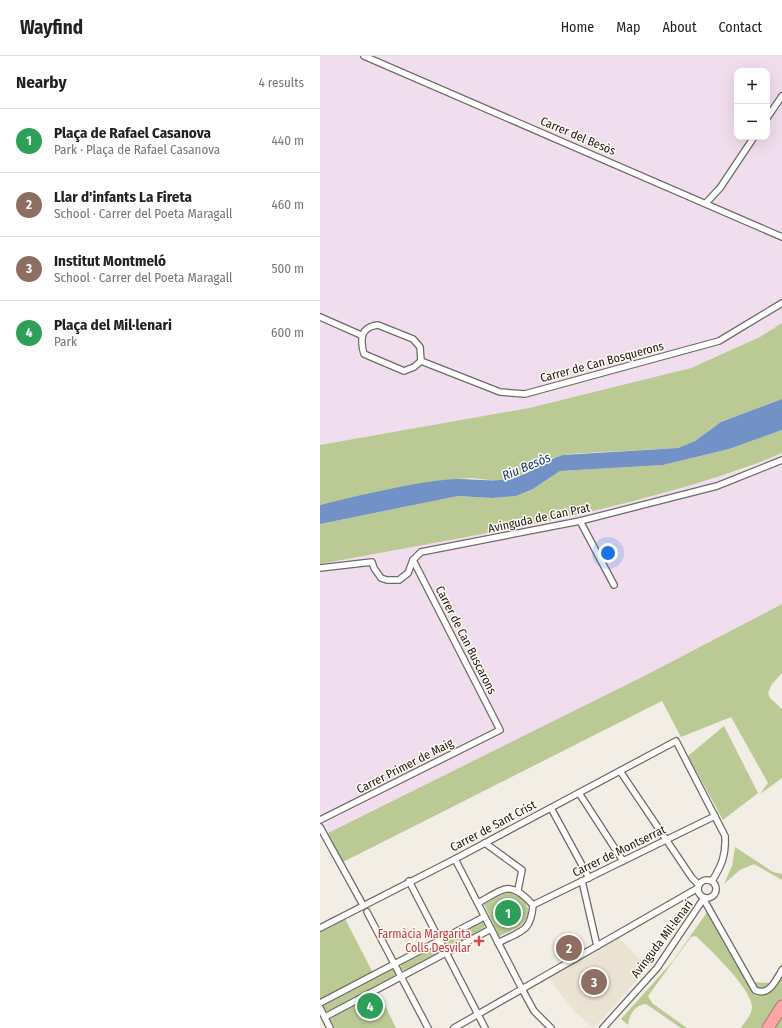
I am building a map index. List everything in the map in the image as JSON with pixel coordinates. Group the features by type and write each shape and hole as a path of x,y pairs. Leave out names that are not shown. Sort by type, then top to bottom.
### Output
{"highway":[{"path":"768,1028 782,1006"},
{"path":"773,1028 782,1010"}],"street":[{"name":"Carrer del Besòs","path":"364,56 782,237"},
{"path":"770,114 782,96"},
{"path":"706,203 720,188 752,140"},
{"name":"Carrer de Can Bosquerons","path":"421,361 500,392 526,394 719,341 782,303"},
{"path":"320,318 361,335"},
{"path":"378,325 413,339 420,347 421,361 414,367 404,371 364,354 361,344 361,335 364,330 378,325"},
{"name":"Avinguda de Can Prat","path":"413,560 421,552 580,521 717,486 782,460"},
{"path":"580,521 614,586"},
{"path":"320,568 372,562 377,574 387,580 393,581 404,577 408,573 413,560"},
{"name":"Carrer de Can Buscarons","path":"413,560 500,730"},
{"name":"Carrer Primer de Maig","path":"320,820 500,730"},
{"name":"Carrer de Sant Crist","path":"320,928 409,881 455,860 676,741 715,816"},
{"path":"620,771 698,887 700,895 704,899 755,990 763,992 768,990 782,970"},
{"path":"578,793 623,861"},
{"path":"551,808 589,878"},
{"path":"712,881 722,864 726,848 725,836 715,816"},
{"name":"Carrer de Montserrat","path":"533,905 715,816"},
{"path":"320,827 363,905"},
{"path":"485,844 522,870 518,890"},
{"path":"455,860 534,1011 551,1028"},
{"path":"454,1028 698,887 706,880 712,881 717,887 716,894 710,898 704,899"},
{"path":"409,881 485,1028"},
{"path":"582,881 596,946"},
{"path":"478,903 503,889 514,889 522,893 533,905 532,919 529,925 498,943"},
{"name":"Avinguda Mil·lenari","path":"603,1028 657,968 704,899"},
{"path":"367,912 428,1028"},
{"path":"320,1004 484,917"},
{"path":"325,1017 491,929"},
{"path":"321,1010 330,1028"}],"shaded area":[{"path":"320,56 782,56 782,323 760,337 691,368 529,408 320,445"},
{"path":"782,453 782,604 648,674 328,833 320,816 320,564 537,524 642,499 746,469"},
{"path":"619,938 648,968 594,1028 574,1011 549,978"}],"green space":[{"path":"782,323 782,399 721,422 695,441 678,448 569,454 552,458 520,476 498,481 472,478 444,480 320,505 320,445 529,408 691,368 760,337"},
{"path":"782,430 782,453 740,469 670,491 627,503 540,523 320,564 320,524 458,496 492,498 516,496 533,489 560,471 663,465 729,449"},
{"path":"782,604 782,673 772,684 768,693 770,698 782,709 782,778 760,794 768,783 731,717 681,737 662,701 343,862 328,833 648,674"},
{"path":"724,726 758,793 723,820 688,756"},
{"path":"735,847 773,872 782,874 782,880 754,864 740,870 724,884 732,866"},
{"path":"512,892 521,897 527,905 528,915 526,920 520,926 499,936 484,904 506,893"},
{"path":"712,905 713,910 749,976 754,982 770,983 782,963 782,1028 741,1028 752,1009 751,1001 746,991 730,970 696,936 691,937 648,996 652,1003 687,1028 681,1028 646,1004 639,1006 633,1011 628,1025 621,1019 673,961"},
{"path":"344,917 373,973 320,1001 320,930"},
{"path":"481,921 485,924 484,930 450,948 444,945 446,938"},
{"path":"437,945 441,950 439,954 406,971 400,969 402,961"},
{"path":"391,968 395,969 396,973 393,978 330,1011 324,1011 322,1008 324,1003"},
{"path":"379,993 396,1028 334,1028 330,1019"}],"water":[{"path":"782,399 782,430 729,449 663,465 560,471 533,489 516,496 492,498 458,496 320,524 320,505 382,491 452,479 510,479 524,474 556,457 563,455 678,448 695,441 721,422"}],"place":[{"name":"Plaça de Rafael Casanova","path":"508,913"},
{"name":"Farmàcia Margarita Colls Desvilar","path":"479,941"},
{"name":"Llar d'infants La Fireta","path":"569,948"},
{"name":"Institut Montmeló","path":"594,982"},
{"name":"Plaça del Mil·lenari","path":"370,1006"}],"water label":[{"name":"Riu Besòs","path":"526,466"}]}
